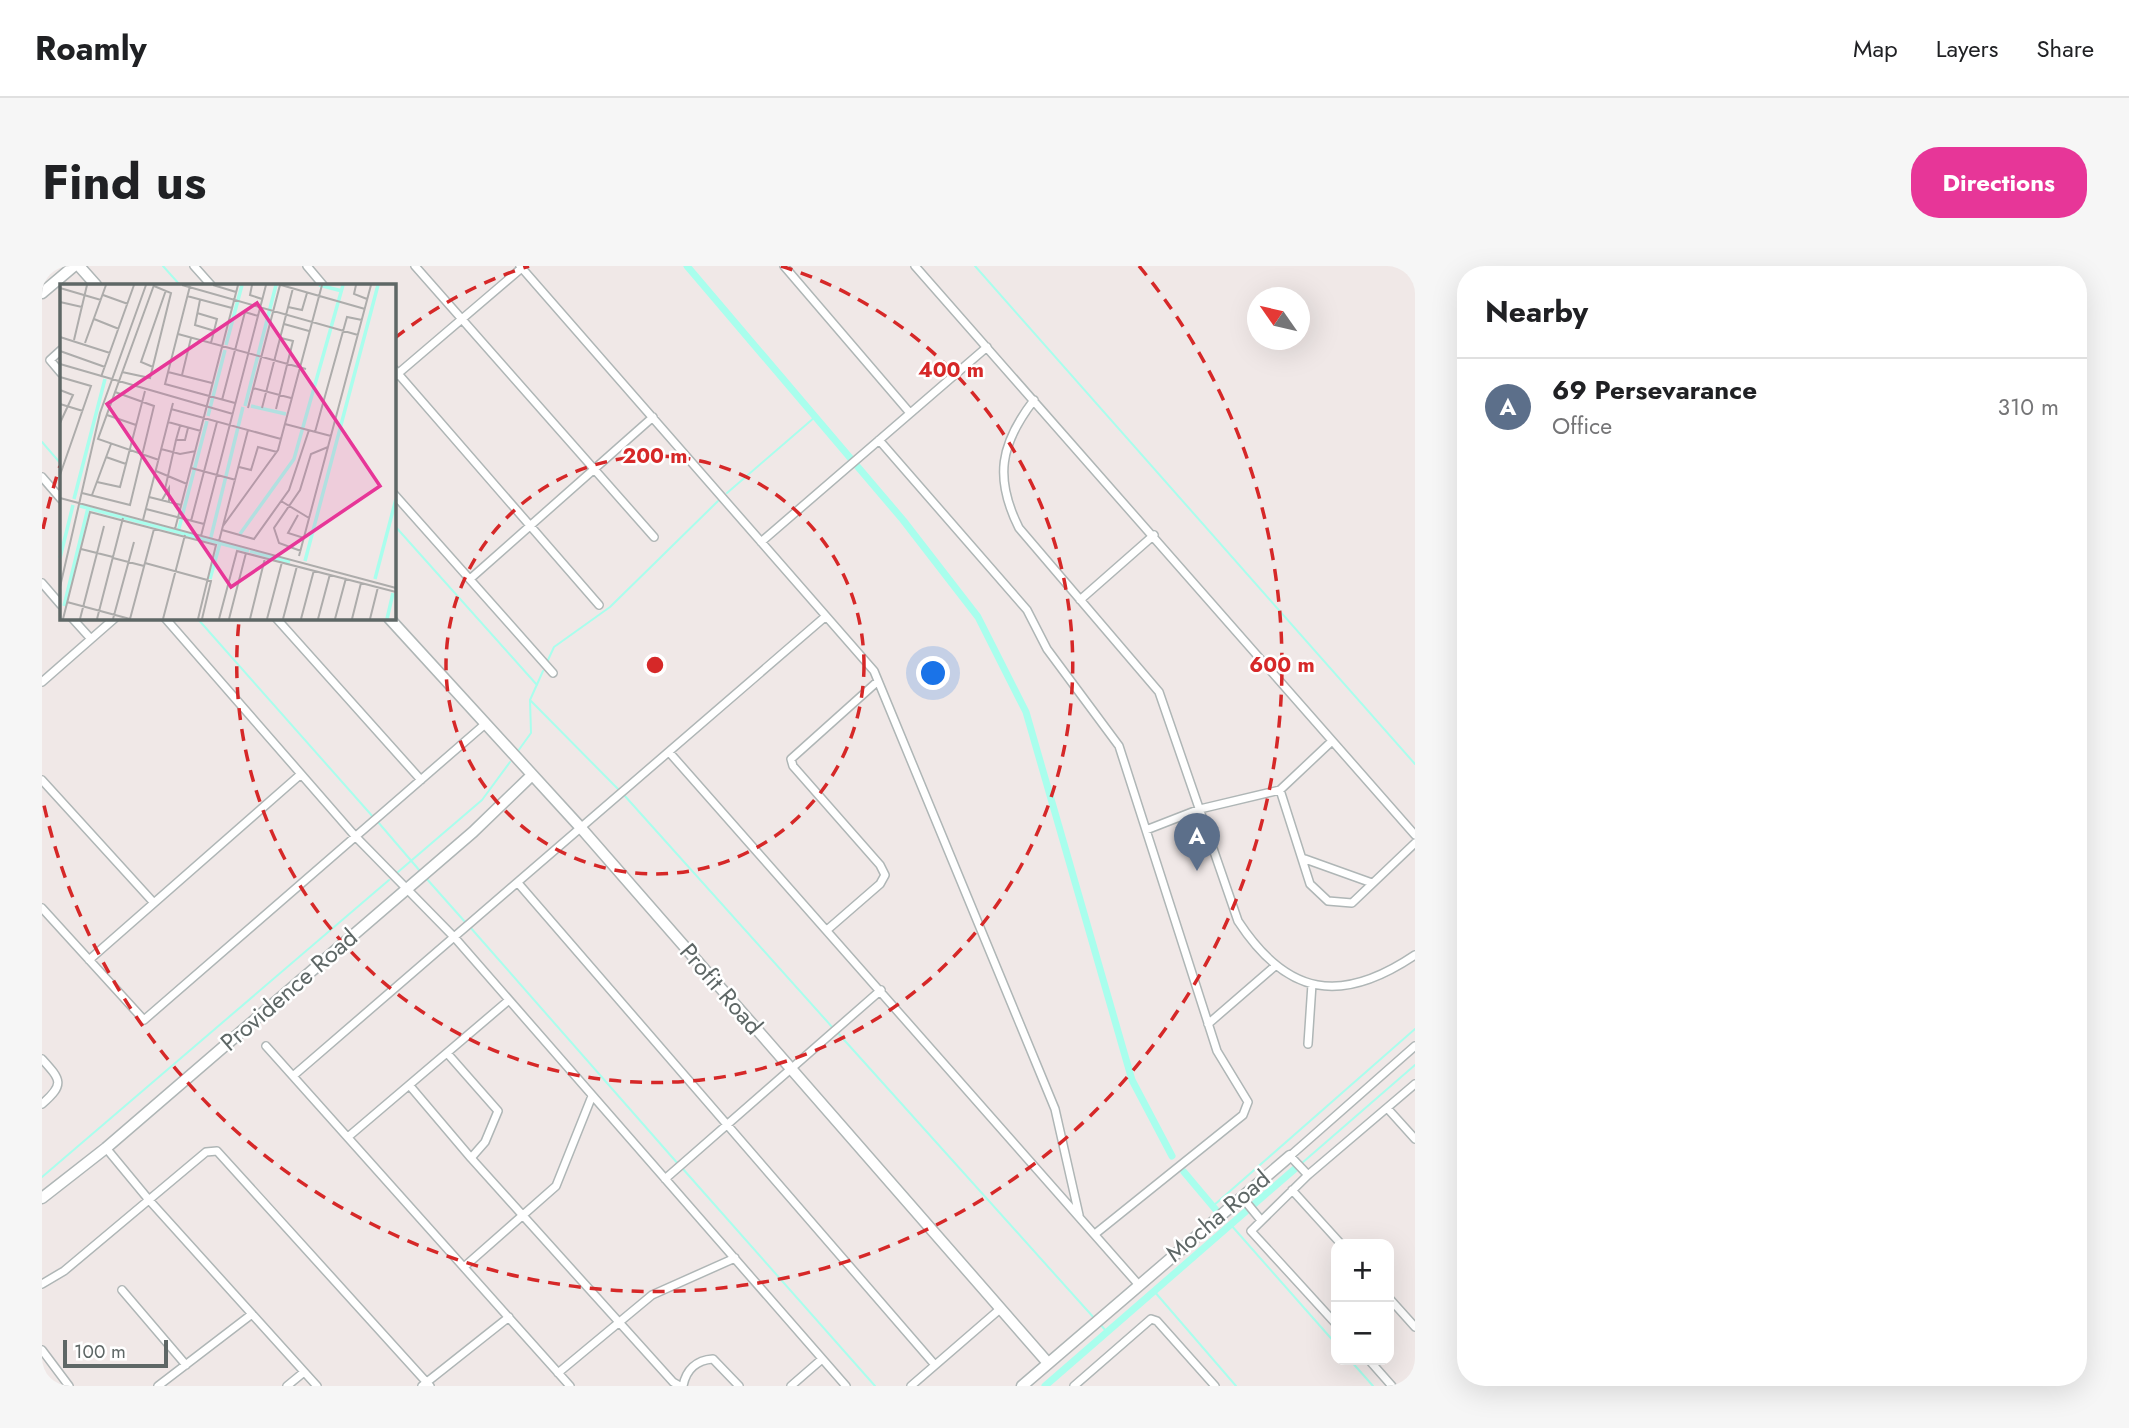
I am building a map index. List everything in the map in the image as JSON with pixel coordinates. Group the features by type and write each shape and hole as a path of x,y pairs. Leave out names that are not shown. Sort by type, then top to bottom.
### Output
{"street":[{"path":"42,293 74,266"},
{"path":"79,266 95,284"},
{"path":"194,266 210,284"},
{"path":"307,266 322,284"},
{"path":"415,266 654,537"},
{"path":"784,266 910,413"},
{"path":"915,266 1415,835"},
{"path":"396,372 463,319 522,267 874,671 1055,1110 1079,1215"},
{"path":"761,542 987,347"},
{"path":"60,351 50,360 60,372"},
{"path":"396,374 599,605"},
{"path":"1034,400 1014,430 1004,456 1004,492 1019,528 1159,692 1238,921 1264,957 1275,966 1312,984 1331,986 1367,981 1391,972 1415,955"},
{"path":"470,579 653,417"},
{"path":"879,440 1027,610 1048,649 1119,746 1217,1051 1248,1102 1246,1111 1095,1234"},
{"path":"42,477 60,498"},
{"path":"396,496 552,673"},
{"path":"1080,600 1154,535"},
{"path":"42,583 60,605"},
{"path":"293,1076 827,616"},
{"path":"74,620 91,639"},
{"path":"42,682 113,620"},
{"path":"167,620 355,836 454,938 509,1000 846,1386"},
{"path":"278,620 421,780"},
{"name":"Profit Road","path":"392,620 484,725 581,828 1048,1363"},
{"path":"827,930 880,884 885,875 880,865 793,766 791,759 878,681"},
{"path":"42,908 144,1020 484,725"},
{"path":"1146,830 1200,809 1280,790 1332,741"},
{"path":"669,752 1138,1284"},
{"path":"89,960 301,774"},
{"name":"Providence Road","path":"42,1198 106,1148 473,832 531,776"},
{"path":"42,780 154,903"},
{"path":"1280,790 1305,859 1310,884 1318,894 1336,904 1352,903 1415,843"},
{"path":"1305,859 1372,883"},
{"path":"518,883 936,1365"},
{"path":"1208,1024 1275,966"},
{"path":"1308,1044 1312,984"},
{"path":"665,1179 881,990"},
{"path":"348,1137 509,1000"},
{"path":"266,1046 570,1386"},
{"name":"Mocha Road","path":"1022,1386 1138,1284 1243,1199 1415,1046"},
{"path":"447,1053 498,1111 485,1142 471,1158"},
{"path":"42,1059 57,1075 59,1083 58,1089 42,1104"},
{"path":"1331,1319 1251,1231 1260,1219 1308,1175 1415,1084"},
{"path":"410,1086 618,1321 682,1386"},
{"path":"464,1266 556,1186 592,1096"},
{"path":"1388,1109 1415,1139"},
{"path":"106,1148 149,1200 317,1386"},
{"path":"42,1284 64,1271 206,1152 217,1151 426,1385 509,1317"},
{"path":"1290,1156 1308,1175"},
{"path":"1292,1190 1336,1239"},
{"path":"1243,1199 1260,1219"},
{"path":"558,1373 652,1295 735,1258"},
{"path":"122,1290 186,1365"},
{"path":"1392,1302 1415,1328"},
{"path":"911,1386 1000,1309"},
{"path":"158,1386 252,1314"},
{"path":"1074,1386 1148,1320 1155,1320 1215,1386"},
{"path":"42,1350 69,1386"},
{"path":"682,1386 685,1375 693,1366 713,1359 739,1386"},
{"path":"791,1386 822,1359"},
{"path":"1373,1365 1392,1386"},
{"path":"287,1386 304,1372"}],"waterway":[{"path":"163,266 179,284"},
{"path":"687,266 903,520 978,617 1026,712 1132,1080 1172,1156"},
{"path":"975,266 1415,764"},
{"path":"727,493 815,417"},
{"path":"42,442 60,463"},
{"path":"548,660 554,647 610,607 718,501"},
{"path":"396,527 537,685"},
{"path":"199,620 374,818"},
{"path":"518,751 531,733 530,700 543,671"},
{"path":"530,700 620,791"},
{"path":"398,872 482,800 510,762"},
{"path":"624,795 833,1028"},
{"path":"378,822 420,871"},
{"path":"426,878 466,923"},
{"path":"42,1177 389,880"},
{"path":"470,927 679,1165"},
{"path":"1213,1206 1415,1029"},
{"path":"837,1032 1095,1319"},
{"path":"1302,1163 1415,1065"},
{"path":"1045,1386 1297,1167"},
{"path":"683,1169 875,1386"},
{"path":"1184,1172 1216,1210"},
{"path":"1231,1225 1331,1338"},
{"path":"1154,1291 1236,1386"},
{"path":"1099,1323 1107,1332"},
{"path":"1354,1365 1373,1386"}],"place":[{"name":"69 Persevarance","path":"1197,871"}]}
